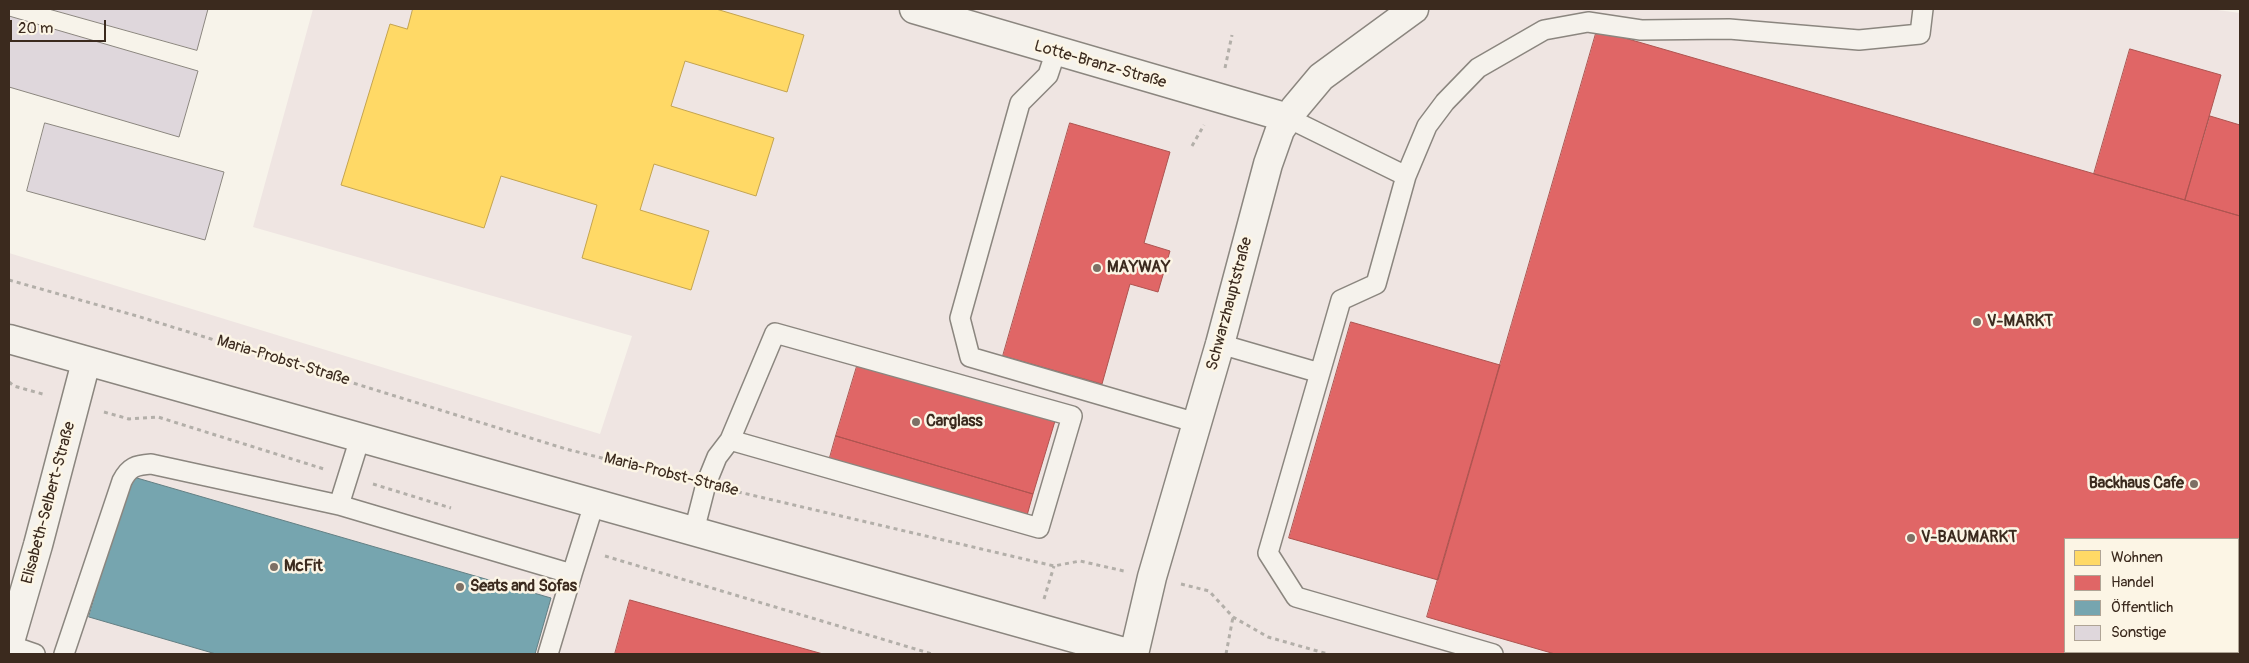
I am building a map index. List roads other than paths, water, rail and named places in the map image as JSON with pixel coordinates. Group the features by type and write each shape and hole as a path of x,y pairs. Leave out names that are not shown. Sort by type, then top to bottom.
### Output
{"street":[{"name":"Lotte-Branz-Straße","path":"914,9 1288,118"},
{"name":"Schwarzhauptstraße","path":"1132,654 1152,577 1220,344 1268,164 1280,130 1321,77 1414,9"},
{"path":"9,339 1132,654"},
{"name":"Elisabeth-Selbert-Straße","path":"9,645 86,362"}],"lane":[{"path":"1493,654 1296,597 1268,553 1341,300 1376,284 1406,176 1427,126 1445,102 1478,68 1544,30 1588,22 1641,30 1729,29 1859,40 1920,34 1923,9"},
{"path":"1056,51 1048,75 1020,103 960,318 970,357 1197,423"},
{"path":"1288,118 1406,176"},
{"path":"694,531 706,484 717,457 730,440 775,333 1072,416 1039,528 730,440"},
{"path":"1220,344 1320,373"},
{"path":"339,505 360,438"},
{"path":"64,654 122,481 127,471 136,465 151,464 339,505 572,574"},
{"path":"548,654 594,504"},
{"path":"9,645 35,654"}],"place":[{"name":"MAYWAY","path":"1097,268"},
{"name":"V-MARKT","path":"1977,322"},
{"name":"Carglass","path":"916,422"},
{"name":"Backhaus Cafe","path":"2194,484"},
{"name":"V-BAUMARKT","path":"1911,538"},
{"name":"McFit","path":"274,567"},
{"name":"Seats and Sofas","path":"460,587"}]}
